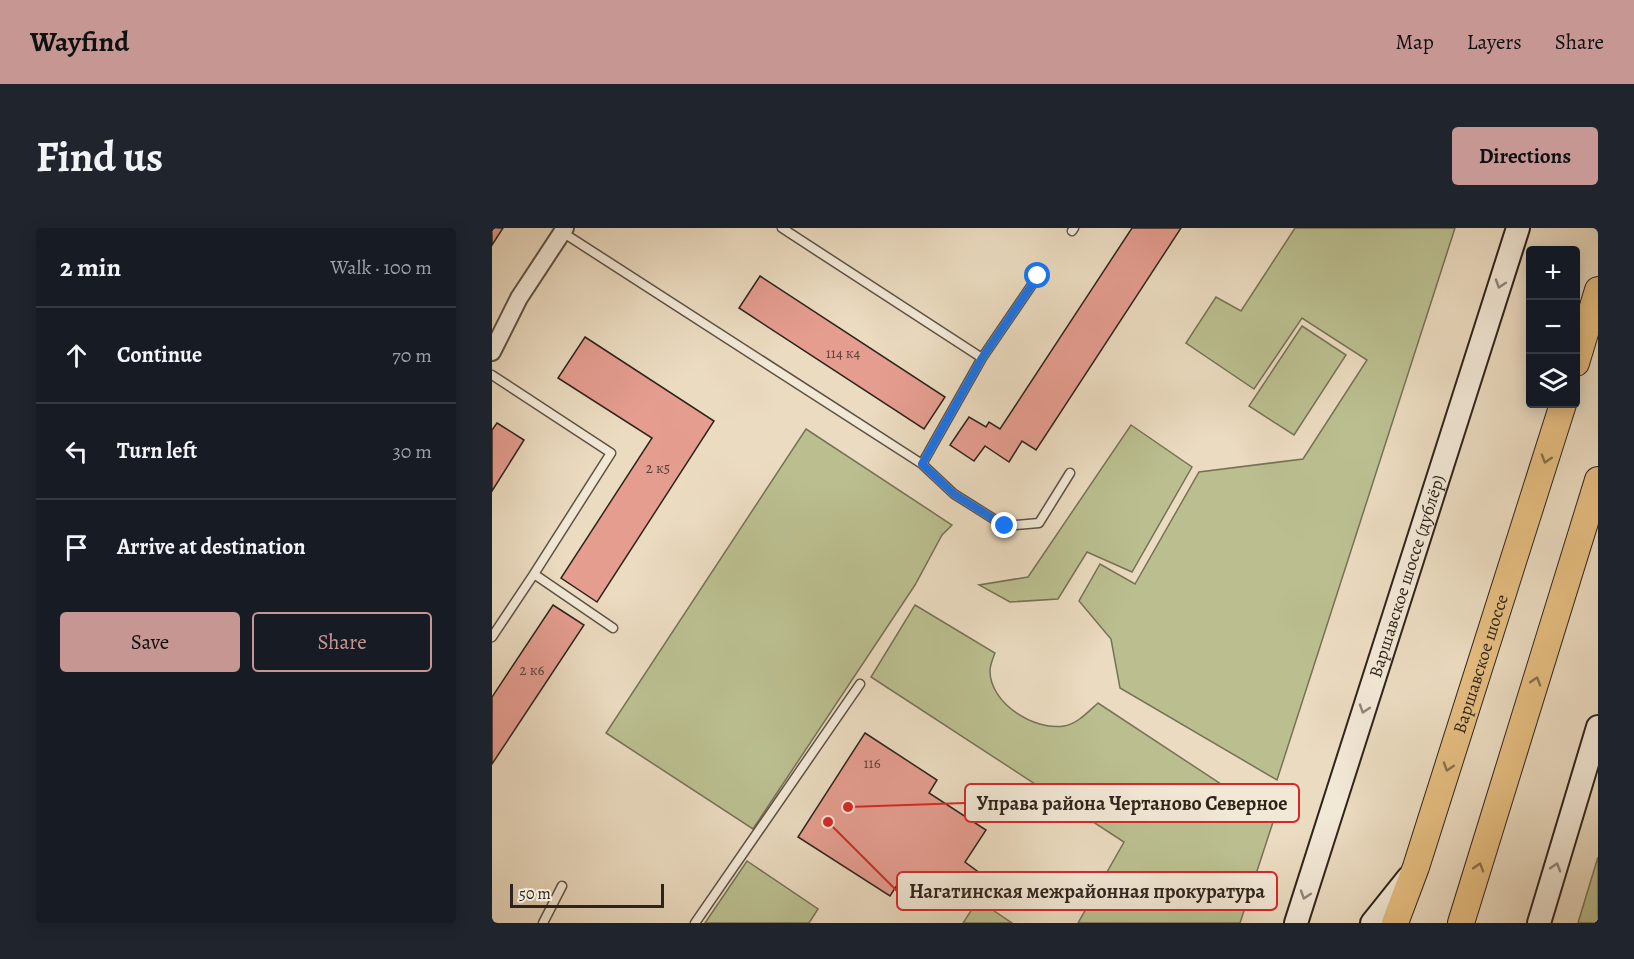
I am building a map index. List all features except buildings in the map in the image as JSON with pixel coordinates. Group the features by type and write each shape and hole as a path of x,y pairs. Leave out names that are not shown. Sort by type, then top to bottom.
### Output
{"main road":[{"name":"Варшавское шоссе (дублёр)","path":"1296,923 1518,228"},
{"path":"1578,354 1598,290"},
{"name":"Варшавское шоссе","path":"1395,923 1416,867 1562,408"},
{"path":"1461,923 1598,480"},
{"path":"1539,923 1598,727"},
{"path":"1372,923 1416,867"}],"street":[{"path":"492,352 519,298 563,230"}],"lane":[{"path":"782,228 982,358"},
{"path":"563,230 922,464 954,494 1005,526 1039,523 1070,473"},
{"path":"922,464 982,358 1038,276"},
{"path":"492,375 610,453 492,637"},
{"path":"534,574 613,628"},
{"path":"695,923 860,684"},
{"path":"543,923 562,886"}],"green space":[{"path":"1295,228 1455,228 1277,780 1120,688 1111,639 1079,601 1100,564 1135,584 1199,472 1303,459 1367,360 1302,318 1254,389 1186,343 1216,297 1241,311"},
{"path":"1302,326 1346,355 1294,435 1249,406"},
{"path":"1131,425 1192,467 1132,572 1087,552 1058,599 1010,602 979,585 1028,577"},
{"path":"806,429 952,525 942,535 915,585 753,829 606,733"},
{"path":"915,605 995,653 990,669 992,683 997,694 1006,704 1027,719 1052,726 1069,725 1098,703 1274,819 1240,923 1078,923 1124,842 871,677"},
{"path":"1598,857 1598,923 1578,923"},
{"path":"747,861 818,909 809,923 705,923"},
{"path":"978,900 1012,923 963,923"}],"place":[{"name":"Управа района Чертаново Северное","path":"848,807"},
{"name":"Нагатинская межрайонная прокуратура","path":"828,822"}],"route":[{"path":"1005,526 954,494 922,464 982,358 1038,276"}]}
